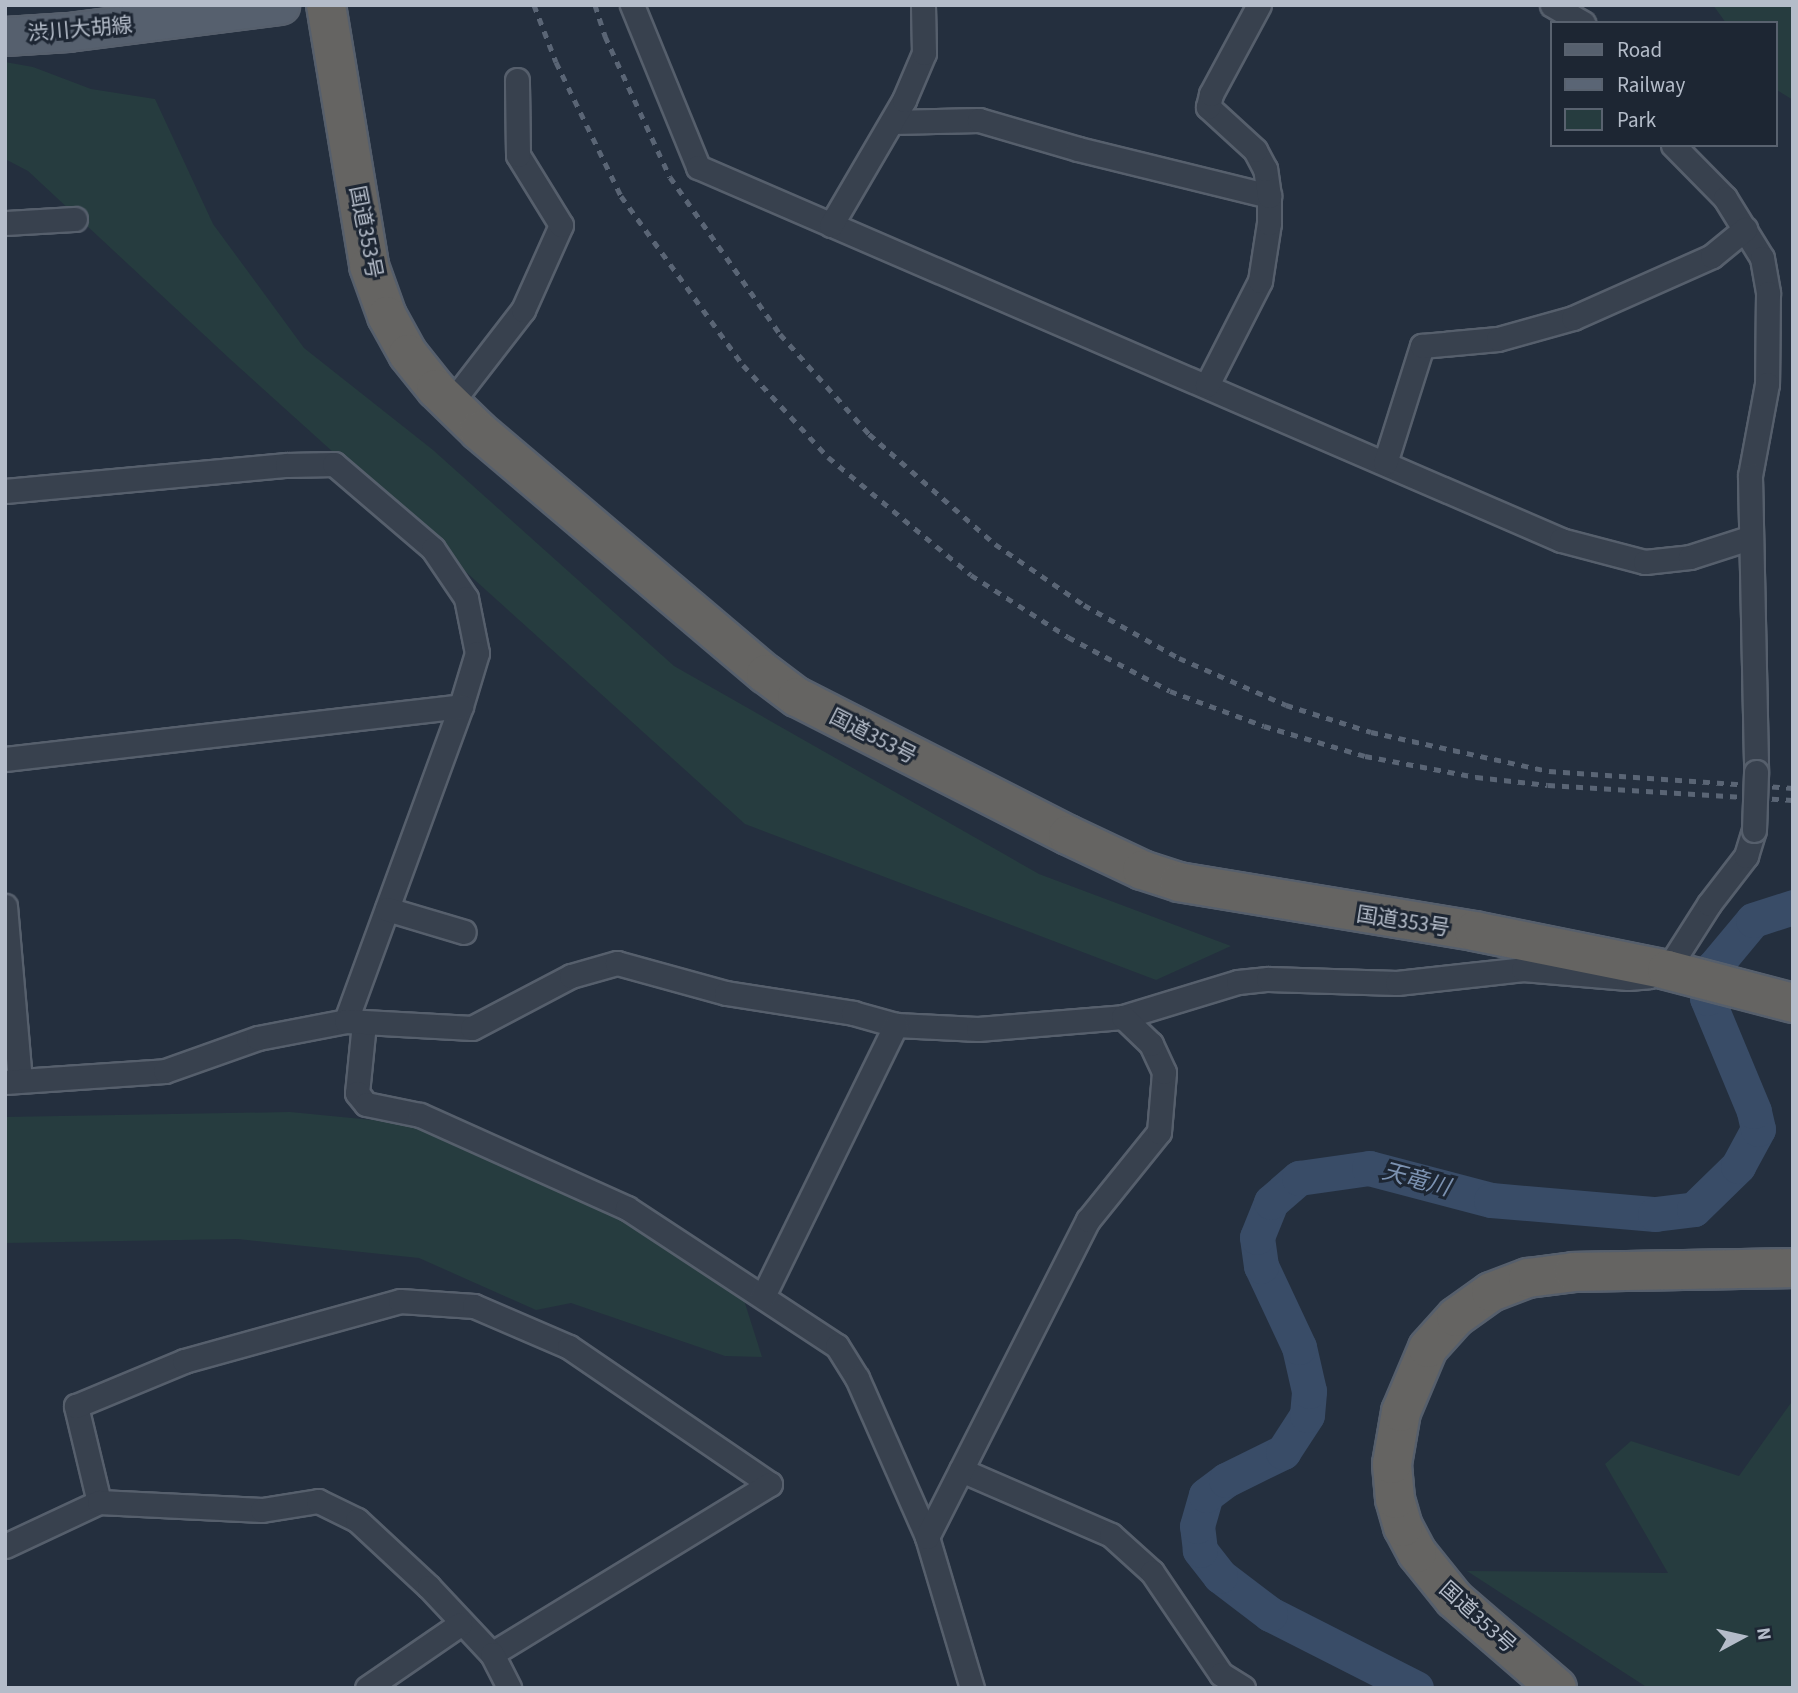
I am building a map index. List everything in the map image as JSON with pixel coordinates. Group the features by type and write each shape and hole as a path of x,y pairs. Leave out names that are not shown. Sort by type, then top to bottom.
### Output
{"highway":[{"name":"国道353号","path":"326,5 369,266 387,316 408,354 451,404 755,665 797,697 1117,859 1166,878 1218,890 1474,931 1679,974 1793,1003"},
{"name":"国道353号","path":"1557,1688 1454,1599 1417,1553 1403,1527 1395,1499 1392,1464 1401,1412 1428,1348 1456,1317 1491,1292 1528,1278 1574,1272 1793,1268"}],"main road":[{"name":"渋川大胡線","path":"5,36 68,32 280,5"}],"street":[{"path":"632,5 698,167 1560,540 1645,562 1690,557 1749,538"},
{"path":"831,225 892,122 924,53 923,5"},
{"path":"1207,386 1260,281 1269,223 1265,169 1255,150 1208,107 1212,94 1259,5"},
{"path":"1552,5 1580,21"},
{"path":"451,404 523,310 561,225 518,155 517,80"},
{"path":"892,122 979,120 1078,149 1269,195"},
{"path":"5,906 13,1081 165,1071 258,1038 355,1022 472,1028 571,976 617,962 726,993 853,1013 896,1025 978,1029 1123,1017 1238,982 1268,979 1397,983 1523,969 1628,978 1679,974 1709,904 1746,856 1754,830 1756,772 1749,538 1750,476 1767,384 1769,326 1762,258 1725,198 1675,147"},
{"path":"5,223 75,219"},
{"path":"1385,463 1422,346 1498,339 1573,318 1712,256 1745,229"},
{"path":"5,491 286,465 334,464 433,549 466,598 477,653 461,706 387,909 355,1022 358,1093 366,1104 420,1115 627,1208 837,1346 857,1378 927,1537 972,1688"},
{"path":"5,759 461,706"},
{"path":"387,909 464,932"},
{"path":"927,1537 1088,1220 1159,1132 1164,1072 1151,1044 1123,1017"},
{"path":"763,1296 896,1025"},
{"path":"99,1502 76,1406 184,1361 400,1301 474,1306 569,1347 770,1484 492,1654"},
{"path":"961,1470 1111,1535 1152,1572 1221,1674 1243,1688"},
{"path":"5,1546 99,1502 261,1510 318,1501 357,1520 429,1587 460,1624 492,1654 509,1688"},
{"path":"367,1688 460,1624"}],"green space":[{"path":"1713,5 1793,5 1793,100 1777,90 1777,21 1725,21"},
{"path":"5,62 33,67 91,89 155,99 213,224 304,348 433,450 674,666 1039,874 1231,946 1156,980 745,824 230,359 28,171 5,159"},
{"path":"290,1112 424,1125 614,1211 743,1297 762,1357 725,1356 571,1303 536,1310 419,1258 238,1239 5,1243 5,1117"},
{"path":"1793,1400 1793,1688 1648,1688 1467,1571 1668,1573 1605,1464 1631,1441 1739,1476"}],"waterway":[{"name":"天竜川","path":"1416,1688 1270,1614 1220,1576 1200,1550 1197,1526 1206,1495 1226,1480 1283,1452 1307,1415 1309,1391 1299,1347 1261,1266 1257,1237 1271,1202 1299,1178 1369,1168 1491,1200 1655,1214 1694,1209 1738,1166 1758,1129 1754,1111 1707,998 1713,968 1753,920 1793,907"}],"railway":[{"path":"534,5 556,62 621,196 743,365 828,457 971,575 1068,637 1170,691 1264,726 1365,756 1476,777 1548,785 1793,800"},
{"path":"595,5 605,36 670,177 780,334 869,434 995,544 1084,605 1179,658 1286,705 1371,732 1549,771 1793,788"}]}
